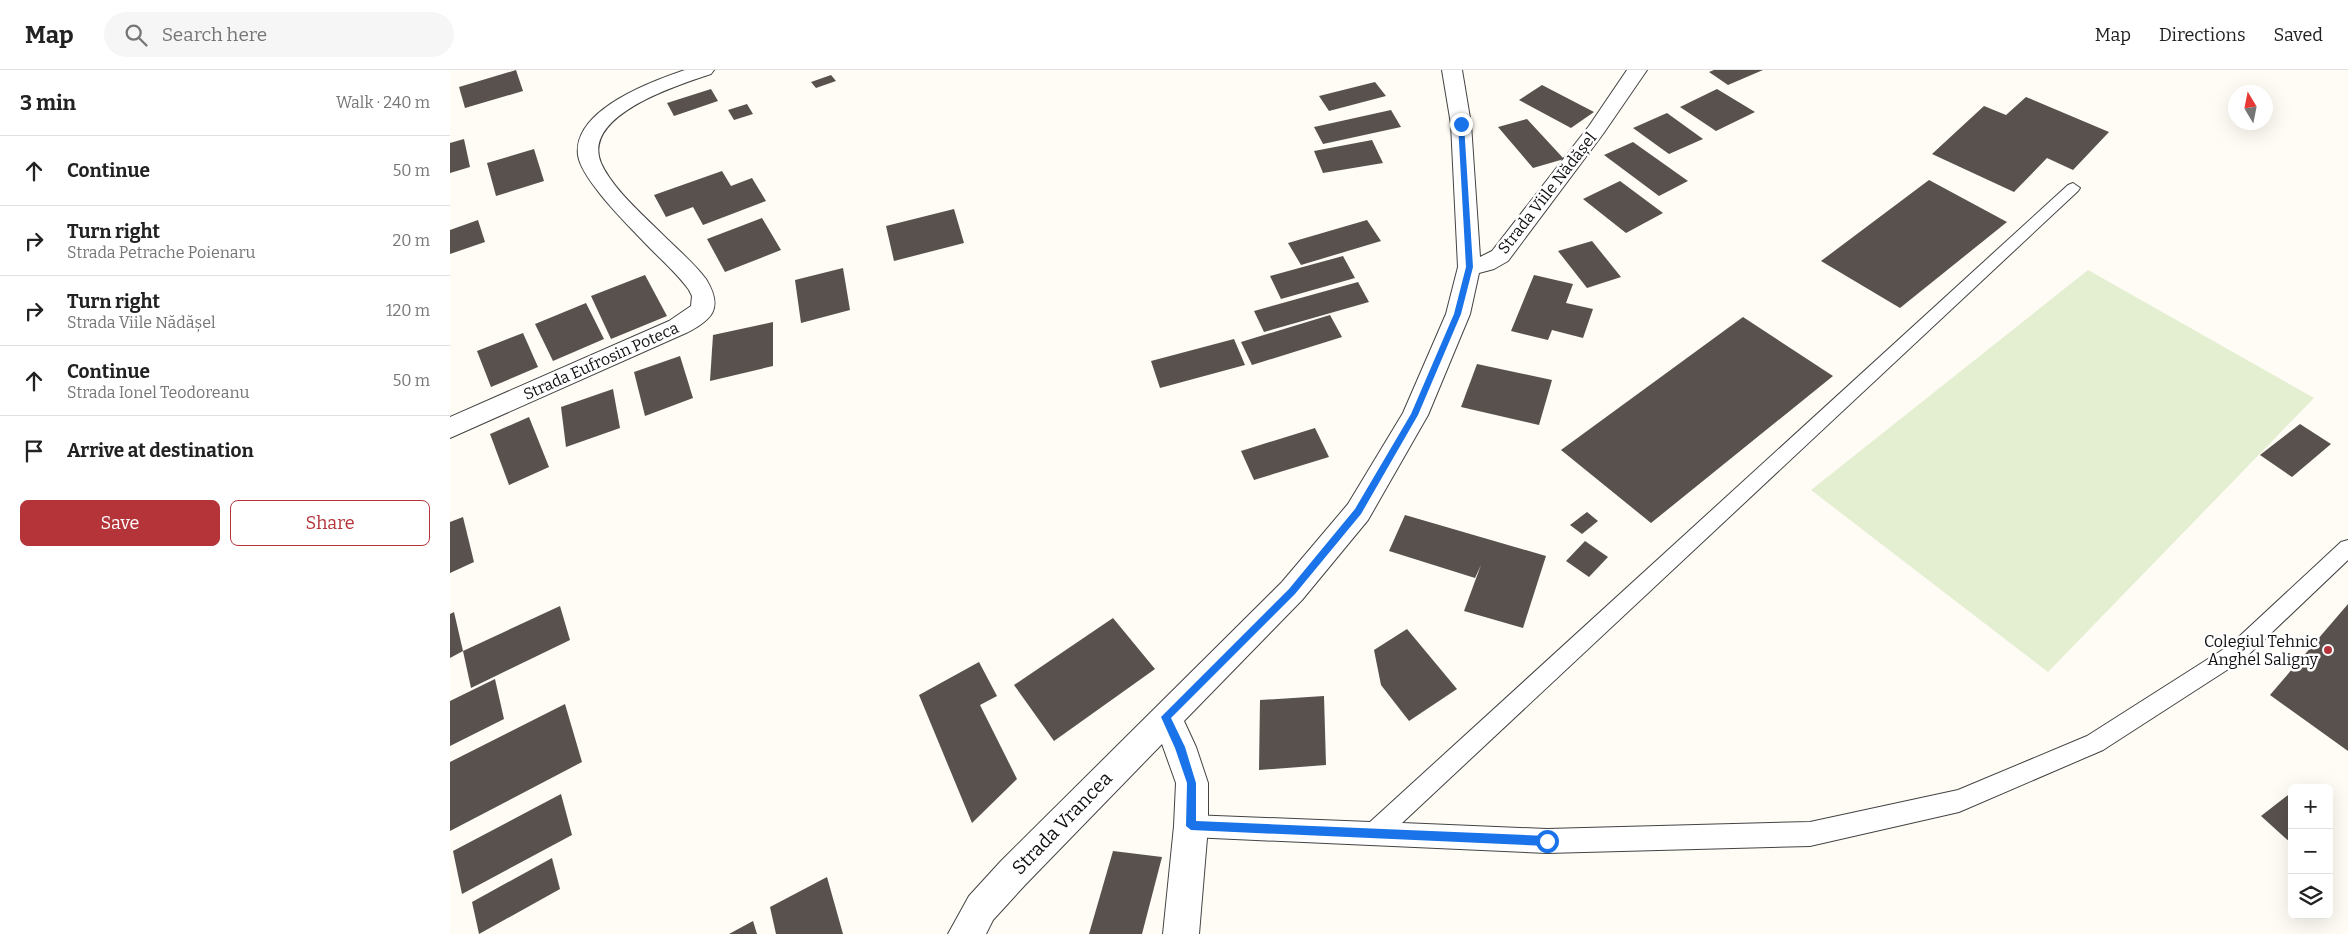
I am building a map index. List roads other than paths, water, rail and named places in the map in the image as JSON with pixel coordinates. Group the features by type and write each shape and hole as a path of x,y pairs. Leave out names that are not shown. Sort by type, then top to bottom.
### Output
{"street":[{"name":"Strada Eufrosin Poteca","path":"450,428 674,329 700,311 704,302 700,290 687,272 629,215 587,156 588,144 596,128 613,111 652,88 704,70"},
{"path":"1181,934 1191,826 1192,783 1180,747 1166,717 1292,592 1358,512 1415,415 1458,314 1469,267 1461,124 1452,70"},
{"name":"Strada Viile Nădășel","path":"1469,267 1486,264 1500,256 1596,130 1637,70"},
{"name":"Strada Vrancea","path":"966,934 981,908 1013,873 1166,717"}],"lane":[{"path":"1374,834 2073,188"},
{"path":"1191,826 1547,841 1810,834 1959,801 2095,743 2237,652 2348,548"}],"place":[{"name":"Colegiul Tehnic Anghel Saligny","path":"2328,650"}]}
